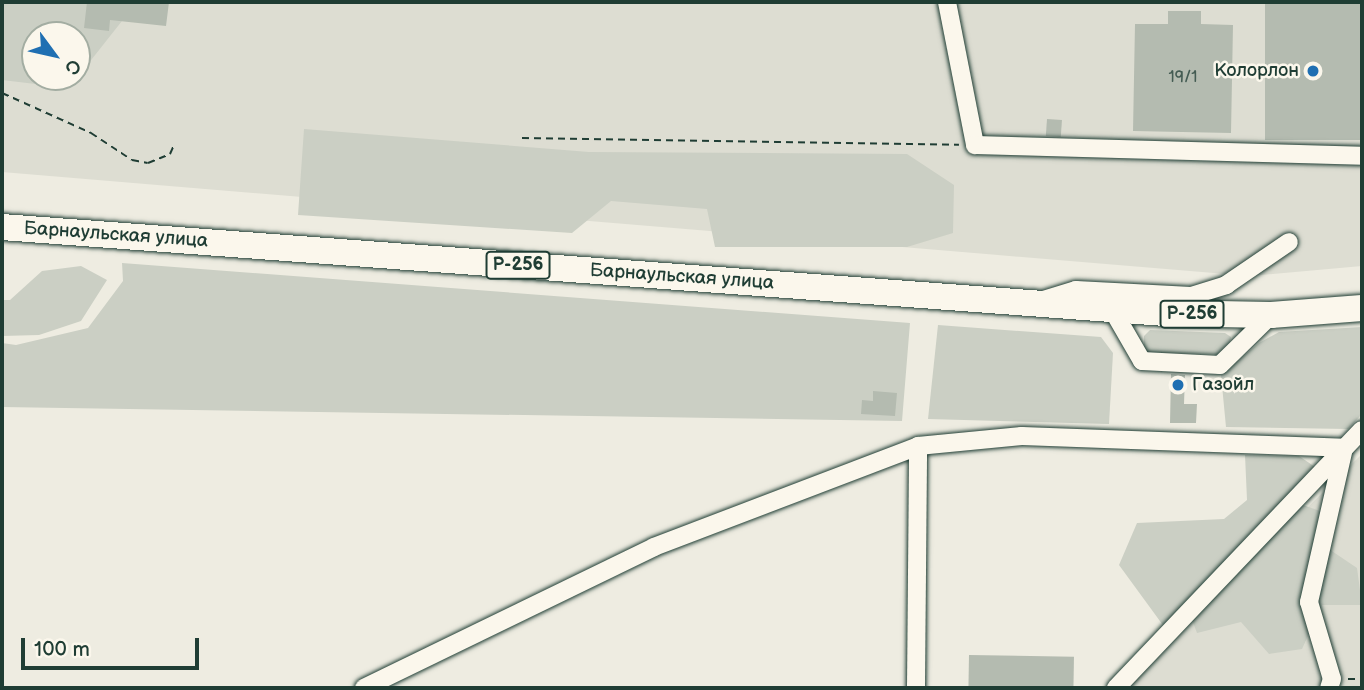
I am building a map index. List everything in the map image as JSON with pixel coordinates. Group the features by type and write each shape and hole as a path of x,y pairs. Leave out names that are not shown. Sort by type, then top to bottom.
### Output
{"highway":[{"name":"Барнаульская улица","path":"2,227 1112,309 1271,315 1362,308"}],"street":[{"path":"947,2 975,145 1362,156"},
{"path":"1033,303 1076,290 1191,296 1226,285 1289,242"},
{"path":"1112,309 1142,361 1220,365 1271,315"},
{"path":"1116,688 1362,430"},
{"path":"364,688 654,547 918,446 1022,436 1344,448"},
{"path":"916,688 918,446"},
{"path":"1332,685 1309,602 1344,448"}],"path":[{"path":"2,93 91,133 132,160 148,163 170,154 174,145"},
{"path":"522,138 975,145"}],"shaded area":[{"path":"2,2 1362,2 1362,266 1250,276 2,172"},
{"path":"2,2 137,2 91,60 91,21 21,21 21,82 2,80"},
{"path":"304,129 589,152 907,154 954,185 953,233 907,247 715,247 707,209 611,201 572,233 298,215"},
{"path":"122,263 910,323 902,421 2,407 2,343 16,345 88,328 123,281"},
{"path":"81,266 107,280 81,321 39,335 2,336 2,300 10,300 42,271"},
{"path":"938,325 1101,337 1113,353 1109,424 928,419"},
{"path":"1362,327 1362,414 1348,429 1226,427 1221,375 1259,343 1279,332"},
{"path":"1150,330 1225,333 1231,337 1229,348 1221,354 1152,353 1144,350 1144,336"},
{"path":"1362,454 1362,688 1124,688"},
{"path":"1245,455 1299,456 1318,469 1165,628 1119,565 1137,523 1224,519 1247,500"},
{"path":"1303,505 1320,511 1314,539 1357,568 1362,605 1322,605 1302,649 1269,654 1241,622 1197,633 1191,617"}],"building":[{"path":"87,2 169,2 166,26 110,20 109,31 91,29 91,21 85,21"},
{"name":"Колорлон","path":"1265,2 1362,2 1362,140 1265,140"},
{"path":"1168,11 1201,11 1201,24 1233,25 1231,133 1133,131 1135,24 1168,24"},
{"path":"1047,119 1062,120 1061,137 1046,136"},
{"name":"Газойл","path":"1171,374 1185,375 1184,404 1197,404 1196,423 1170,423"},
{"path":"873,391 897,393 895,416 861,414 862,400 873,401"},
{"path":"969,655 1074,657 1073,688 968,688"}],"place":[{"name":"Колорлон","path":"1313,71"},
{"name":"Газойл","path":"1178,385"}]}
